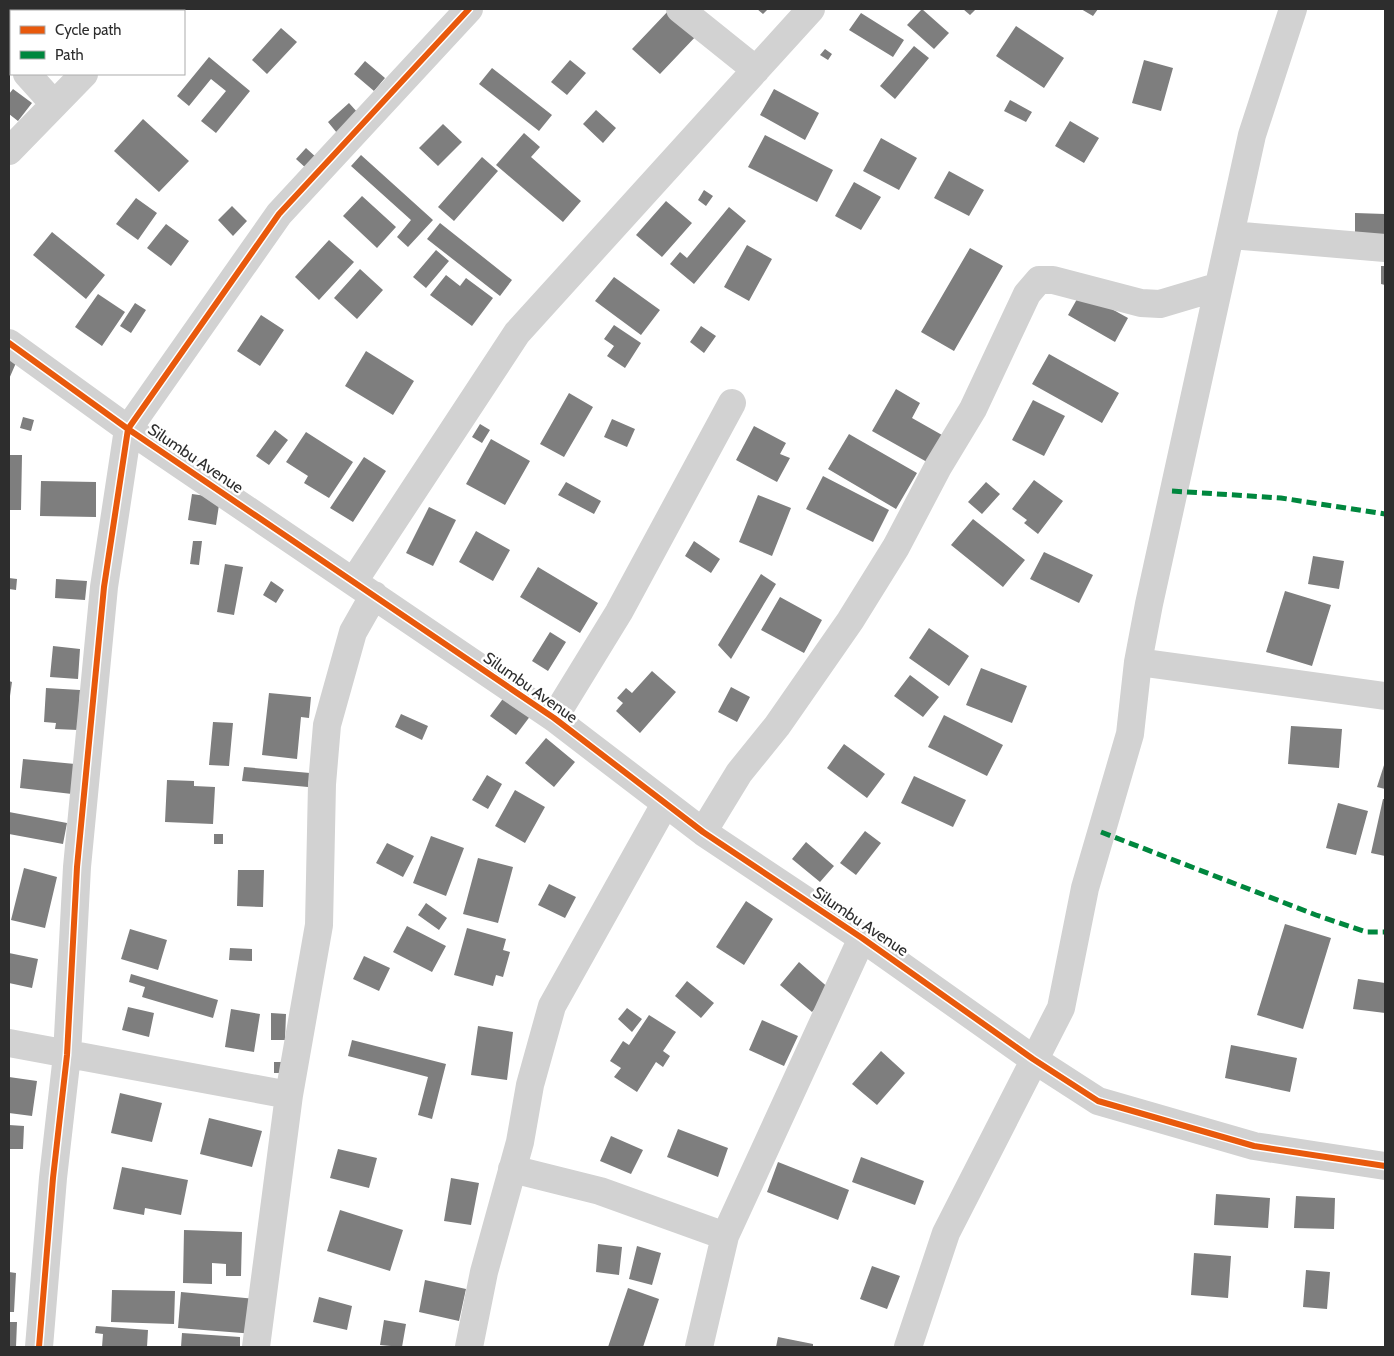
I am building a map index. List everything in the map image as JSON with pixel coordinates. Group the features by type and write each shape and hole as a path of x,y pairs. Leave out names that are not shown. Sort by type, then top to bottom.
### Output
{"street":[{"path":"39,1347 67,1055 78,867 104,587 128,429 279,214 468,9"},
{"path":"680,9 756,70"},
{"path":"256,1347 289,1095 319,925 322,784 326,725 364,588 518,333 811,9"},
{"path":"908,1347 946,1233 1033,1059 1061,1008 1085,888 1130,734 1138,662 1217,287 1252,135 1294,9"},
{"path":"28,75 54,104"},
{"path":"9,151 83,75"},
{"path":"1230,235 1385,248"},
{"path":"703,832 739,773 814,674 886,563 973,409 1026,294 1039,280 1053,280 1140,302 1160,304 1217,287"},
{"name":"Silumbu Avenue","path":"9,343 128,429 554,718 703,832 862,938 1033,1059 1098,1101 1254,1146 1385,1166"},
{"path":"554,718 619,612 732,403"},
{"path":"1138,662 1385,696"},
{"path":"470,1347 484,1272 512,1169 530,1085 552,1006 665,804"},
{"path":"699,1347 725,1236 862,938"},
{"path":"9,1043 289,1095"},
{"path":"512,1169 600,1191 725,1236"}],"building":[{"path":"670,9 698,34 660,74 632,49"},
{"path":"757,9 768,9 763,14"},
{"path":"922,9 949,33 934,49 907,25"},
{"path":"963,9 976,9 970,15"},
{"path":"1081,9 1098,9 1093,16"},
{"path":"861,13 904,40 893,57 849,30"},
{"path":"1016,26 1064,58 1044,88 996,56"},
{"path":"281,28 297,42 267,74 252,60"},
{"path":"914,46 929,58 895,99 880,86"},
{"path":"825,49 832,54 828,60 820,55"},
{"path":"209,57 250,91 216,133 201,121 226,91 211,79 189,106 177,96"},
{"path":"570,60 586,73 567,95 551,82"},
{"path":"1144,60 1173,68 1161,111 1132,103"},
{"path":"365,61 385,78 374,91 354,74"},
{"path":"492,68 552,115 539,131 479,84"},
{"path":"13,89 32,103 18,121 9,114 9,94"},
{"path":"774,89 819,113 805,140 760,115"},
{"path":"1010,100 1032,112 1026,122 1004,111"},
{"path":"349,103 358,113 337,133 328,122"},
{"path":"596,110 616,128 603,143 583,124"},
{"path":"143,119 189,161 159,192 114,151"},
{"path":"1070,121 1099,138 1084,163 1055,146"},
{"path":"443,124 462,142 438,166 419,148"},
{"path":"524,133 540,147 531,157 581,201 563,222 496,165"},
{"path":"765,135 833,170 817,202 748,167"},
{"path":"881,138 917,158 899,190 863,171"},
{"path":"306,148 318,159 308,170 296,159"},
{"path":"361,155 433,220 408,247 397,237 411,220 351,166"},
{"path":"482,157 498,171 454,221 438,207"},
{"path":"949,171 984,190 969,216 934,198"},
{"path":"854,182 881,197 861,230 835,216"},
{"path":"704,190 713,196 706,206 698,200"},
{"path":"362,196 396,227 377,248 343,216"},
{"path":"136,198 157,213 138,240 116,224"},
{"path":"666,201 692,223 662,257 636,235"},
{"path":"232,206 247,221 233,236 218,220"},
{"path":"729,207 746,221 694,284 670,264 680,252 687,258"},
{"path":"1355,213 1385,214 1385,236 1355,235"},
{"path":"440,223 512,280 500,296 427,239"},
{"path":"166,224 189,241 171,266 147,248"},
{"path":"52,232 105,275 86,299 33,255"},
{"path":"329,240 354,262 319,300 295,277"},
{"path":"747,245 772,259 749,301 724,287"},
{"path":"970,248 1003,266 954,351 921,332"},
{"path":"436,250 449,261 426,288 413,277"},
{"path":"1381,266 1385,266 1385,285 1381,284"},
{"path":"360,269 383,290 357,319 334,298"},
{"path":"446,275 460,286 466,278 493,298 472,326 430,295"},
{"path":"614,277 660,310 641,335 595,301"},
{"path":"1081,292 1128,318 1115,342 1068,315"},
{"path":"98,294 125,312 102,346 75,327"},
{"path":"135,303 146,310 131,333 120,326"},
{"path":"261,315 284,330 260,366 237,351"},
{"path":"614,325 641,343 625,368 607,356 614,346 604,339"},
{"path":"701,326 716,336 704,353 690,342"},
{"path":"9,351 19,356 9,379"},
{"path":"366,351 414,381 393,415 345,386"},
{"path":"1049,354 1119,393 1102,423 1032,384"},
{"path":"896,389 920,403 912,418 942,435 927,462 872,431"},
{"path":"569,393 593,407 564,457 540,444"},
{"path":"1033,400 1065,416 1044,456 1012,440"},
{"path":"23,417 34,420 31,431 20,428"},
{"path":"612,419 635,429 627,447 604,437"},
{"path":"480,424 490,430 482,443 472,437"},
{"path":"754,426 786,443 780,454 790,458 777,482 736,460"},
{"path":"275,430 288,440 269,465 256,456"},
{"path":"306,432 353,462 329,498 304,483 308,476 286,462"},
{"path":"849,434 917,473 896,509 828,469"},
{"path":"491,439 530,461 505,505 466,484"},
{"path":"9,455 22,455 21,510 9,510"},
{"path":"364,457 386,471 353,522 330,508"},
{"path":"823,476 889,510 873,542 806,509"},
{"path":"1034,480 1063,501 1038,534 1024,523 1027,520 1012,509"},
{"path":"41,481 96,482 96,517 40,516"},
{"path":"566,482 601,501 594,514 558,495"},
{"path":"986,482 1000,494 982,514 968,502"},
{"path":"192,494 220,498 216,525 188,520"},
{"path":"758,495 791,508 772,556 739,542"},
{"path":"429,507 456,520 433,566 406,553"},
{"path":"973,519 1025,560 1003,587 951,545"},
{"path":"476,531 510,550 493,581 459,562"},
{"path":"193,541 202,541 199,565 190,564"},
{"path":"694,541 720,559 711,573 685,556"},
{"path":"1044,552 1093,575 1079,603 1030,579"},
{"path":"1313,556 1344,561 1339,589 1308,584"},
{"path":"225,564 243,567 234,615 217,612"},
{"path":"538,567 598,603 580,633 520,597"},
{"path":"761,574 776,584 731,659 718,645"},
{"path":"9,578 17,579 16,590 9,589"},
{"path":"56,579 87,581 85,600 55,598"},
{"path":"271,581 284,590 276,603 263,595"},
{"path":"1285,591 1331,605 1312,666 1266,652"},
{"path":"780,597 822,620 804,653 761,630"},
{"path":"929,628 969,656 949,686 909,658"},
{"path":"550,632 566,642 548,671 532,661"},
{"path":"53,646 80,649 78,679 50,677"},
{"path":"981,668 1027,686 1012,723 966,705"},
{"path":"652,671 676,692 640,733 616,711 623,703 617,698 626,688 632,693"},
{"path":"910,675 939,697 923,717 894,696"},
{"path":"9,681 12,682 10,696 9,696"},
{"path":"731,687 750,697 737,722 718,712"},
{"path":"46,688 80,690 78,730 55,729 56,723 44,722"},
{"path":"269,693 311,697 309,718 301,717 297,759 262,755"},
{"path":"505,696 531,715 516,735 490,716"},
{"path":"401,714 428,726 422,740 395,727"},
{"path":"944,715 1003,745 987,776 928,747"},
{"path":"213,722 233,723 229,766 209,765"},
{"path":"1291,726 1342,729 1339,768 1288,764"},
{"path":"546,738 575,762 554,787 525,763"},
{"path":"844,744 885,774 867,798 827,768"},
{"path":"23,759 75,764 72,794 20,788"},
{"path":"1385,762 1385,789 1377,787"},
{"path":"244,767 310,773 308,787 242,781"},
{"path":"487,775 502,784 488,809 472,800"},
{"path":"914,776 966,800 953,827 901,803"},
{"path":"167,780 194,781 194,786 215,787 213,824 165,822"},
{"path":"515,790 545,807 525,843 495,826"},
{"path":"1383,799 1385,799 1385,856 1371,853"},
{"path":"1338,803 1368,811 1356,855 1326,848"},
{"path":"9,812 67,823 63,844 9,834"},
{"path":"865,831 881,843 856,875 840,863"},
{"path":"214,834 223,834 223,844 214,844"},
{"path":"431,836 464,848 446,896 413,883"},
{"path":"806,842 834,866 820,882 792,859"},
{"path":"387,843 414,856 403,877 376,863"},
{"path":"478,858 513,867 498,923 463,914"},
{"path":"24,868 57,877 45,928 11,920"},
{"path":"238,870 264,870 263,907 237,906"},
{"path":"549,884 576,897 565,918 538,905"},
{"path":"746,901 773,919 744,965 716,947"},
{"path":"426,903 447,918 439,930 418,915"},
{"path":"1285,924 1331,938 1303,1029 1257,1015"},
{"path":"407,926 446,946 432,972 393,952"},
{"path":"467,928 506,939 503,950 510,952 503,977 496,975 493,986 454,975"},
{"path":"130,929 167,940 158,970 121,959"},
{"path":"230,948 252,949 252,961 229,960"},
{"path":"9,953 38,959 32,988 9,983"},
{"path":"364,956 390,968 379,991 353,979"},
{"path":"799,962 831,990 812,1012 780,985"},
{"path":"131,974 218,1000 213,1018 142,997 145,987 129,982"},
{"path":"1358,979 1385,983 1385,1013 1353,1009"},
{"path":"687,981 714,1003 701,1018 675,996"},
{"path":"128,1007 154,1013 149,1037 122,1030"},
{"path":"627,1008 642,1019 632,1032 618,1019"},
{"path":"231,1009 260,1014 254,1052 225,1047"},
{"path":"271,1013 286,1014 285,1040 271,1040"},
{"path":"649,1015 676,1032 663,1051 670,1056 663,1067 656,1062 637,1092 614,1077 621,1068 610,1061 623,1041 629,1045"},
{"path":"762,1020 798,1036 784,1066 749,1050"},
{"path":"478,1026 513,1032 507,1080 471,1075"},
{"path":"352,1040 446,1064 432,1119 418,1115 428,1077 348,1056"},
{"path":"1231,1045 1297,1058 1290,1092 1225,1078"},
{"path":"881,1051 905,1073 877,1105 852,1084"},
{"path":"274,1062 284,1062 284,1073 274,1073"},
{"path":"9,1077 37,1081 32,1116 9,1113"},
{"path":"120,1093 162,1103 152,1142 111,1133"},
{"path":"209,1118 262,1131 252,1167 200,1154"},
{"path":"9,1125 24,1126 23,1149 9,1149"},
{"path":"678,1129 728,1148 718,1177 667,1157"},
{"path":"611,1136 643,1150 631,1174 600,1161"},
{"path":"338,1149 377,1158 369,1188 330,1178"},
{"path":"861,1157 924,1181 915,1205 852,1182"},
{"path":"778,1162 849,1190 838,1220 767,1192"},
{"path":"122,1167 188,1180 181,1215 145,1208 144,1215 113,1209"},
{"path":"451,1178 479,1183 471,1225 444,1221"},
{"path":"1216,1194 1270,1198 1268,1228 1214,1225"},
{"path":"1296,1196 1335,1198 1334,1229 1294,1228"},
{"path":"340,1210 403,1230 390,1271 327,1251"},
{"path":"184,1230 242,1232 241,1276 226,1276 226,1264 212,1263 212,1284 183,1283"},
{"path":"598,1244 622,1247 619,1275 596,1272"},
{"path":"637,1246 661,1253 652,1285 629,1279"},
{"path":"1194,1253 1231,1256 1228,1298 1191,1295"},
{"path":"872,1266 900,1276 887,1309 860,1299"},
{"path":"1306,1270 1330,1272 1327,1309 1303,1307"},
{"path":"9,1272 16,1273 14,1312 9,1312"},
{"path":"425,1280 466,1289 459,1321 419,1312"},
{"path":"628,1288 659,1299 643,1347 608,1347"},
{"path":"112,1290 175,1291 174,1324 111,1322"},
{"path":"181,1292 257,1299 255,1334 178,1328"},
{"path":"319,1297 352,1306 347,1330 313,1322"},
{"path":"384,1320 406,1324 402,1347 380,1345"},
{"path":"9,1322 17,1322 16,1347 9,1347"},
{"path":"96,1326 148,1330 147,1347 102,1347 103,1334 95,1333"},
{"path":"182,1333 240,1337 240,1347 181,1347"},
{"path":"778,1337 813,1344 813,1347 776,1347"}],"marked path":[{"path":"1172,491 1281,498 1385,514"},
{"path":"1101,832 1316,915 1366,932 1385,932"}],"cycle path":[{"path":"39,1347 53,1178 67,1055 77,867 104,587 128,429 279,214 469,9"},
{"path":"9,343 128,429 554,718 703,832 862,938 1033,1059 1098,1101 1254,1146 1385,1166"}]}
